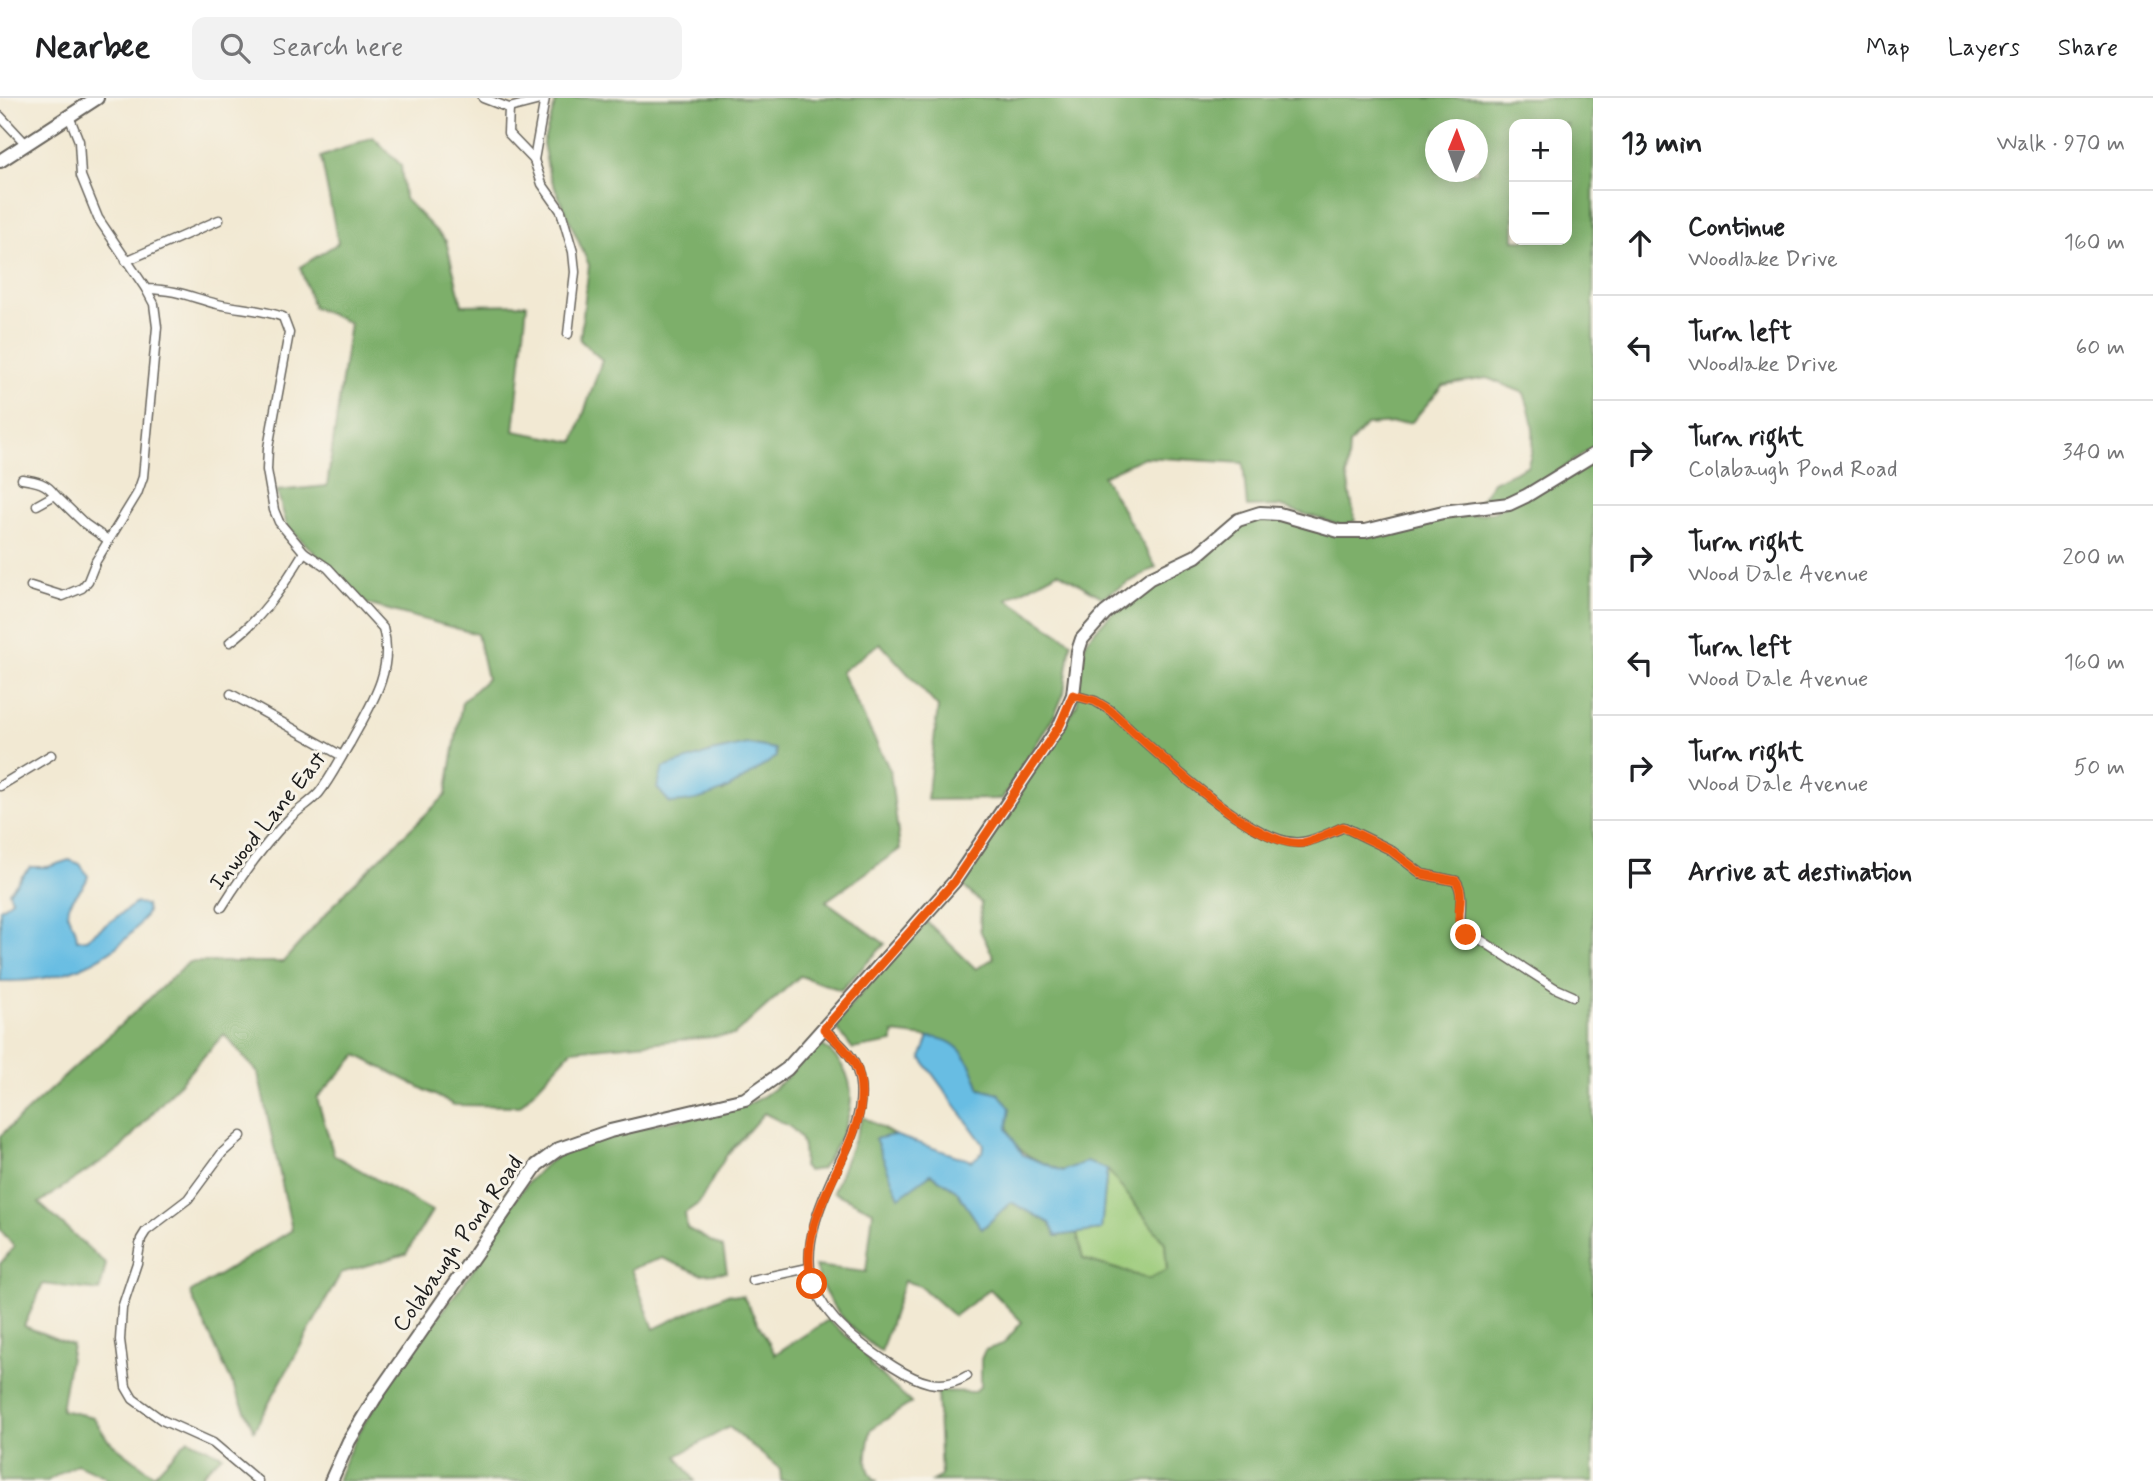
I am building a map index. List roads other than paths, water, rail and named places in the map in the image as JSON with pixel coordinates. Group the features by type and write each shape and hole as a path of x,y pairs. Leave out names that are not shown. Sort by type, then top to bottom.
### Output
{"street":[{"path":"0,161 97,98"},
{"path":"483,98 509,108 544,99 534,160"},
{"path":"509,108 508,133 534,160 542,184 561,211 573,253 575,272 568,334"},
{"path":"0,116 26,144"},
{"path":"32,586 63,596 82,588 137,494 147,460 150,368 157,327 155,303 97,218 81,176 79,141 69,117"},
{"path":"125,261 219,220"},
{"name":"Inwood Lane East","path":"146,289 182,291 218,304 260,309 282,317 289,333 268,448 267,470 279,522 304,552 328,568 383,628 388,653 380,690 318,793 290,818 247,868 222,907"},
{"name":"Colabaugh Pond Road","path":"331,1481 369,1408 537,1165 570,1144 610,1131 745,1099 774,1081 824,1029 954,882 1060,725 1073,695 1077,651 1088,630 1126,596 1150,578 1196,556 1238,520 1270,513 1339,531 1365,531 1443,512 1508,504 1593,456"},
{"path":"22,479 36,481 50,488 85,524 108,540"},
{"path":"37,505 55,495"},
{"path":"230,642 247,629 286,581 304,552"},
{"name":"Inwood Lane East","path":"231,694 342,756"},
{"path":"1073,695 1095,701 1110,710 1218,804 1275,839 1302,843 1343,827 1389,849 1422,874 1456,881 1461,888 1458,920 1462,933 1481,940 1555,988 1573,996"},
{"path":"0,786 51,755"},
{"path":"824,1029 845,1048 858,1070 861,1094 851,1138 812,1225 808,1268 819,1300 835,1321 894,1367 922,1382 952,1385 967,1377"},
{"path":"241,1136 222,1153 188,1199 146,1231 141,1239 135,1273 122,1308 120,1340 126,1387 133,1399 162,1420 213,1443 258,1481"},
{"path":"752,1280 808,1268"}],"water":[{"path":"748,744 775,749 776,757 726,789 700,799 670,803 657,788 663,768 711,752"},
{"path":"69,860 80,864 88,876 68,910 77,940 86,939 136,903 146,905 147,913 119,945 83,966 43,978 0,981 0,909 12,900 9,892 30,867 48,867"},
{"path":"929,1037 957,1047 968,1061 980,1089 999,1094 1010,1108 1007,1129 1023,1155 1062,1171 1086,1162 1107,1169 1101,1230 1056,1236 1050,1223 1011,1202 982,1229 956,1190 931,1174 899,1197 875,1139 894,1135 972,1161 983,1152 984,1145 921,1058"}]}
